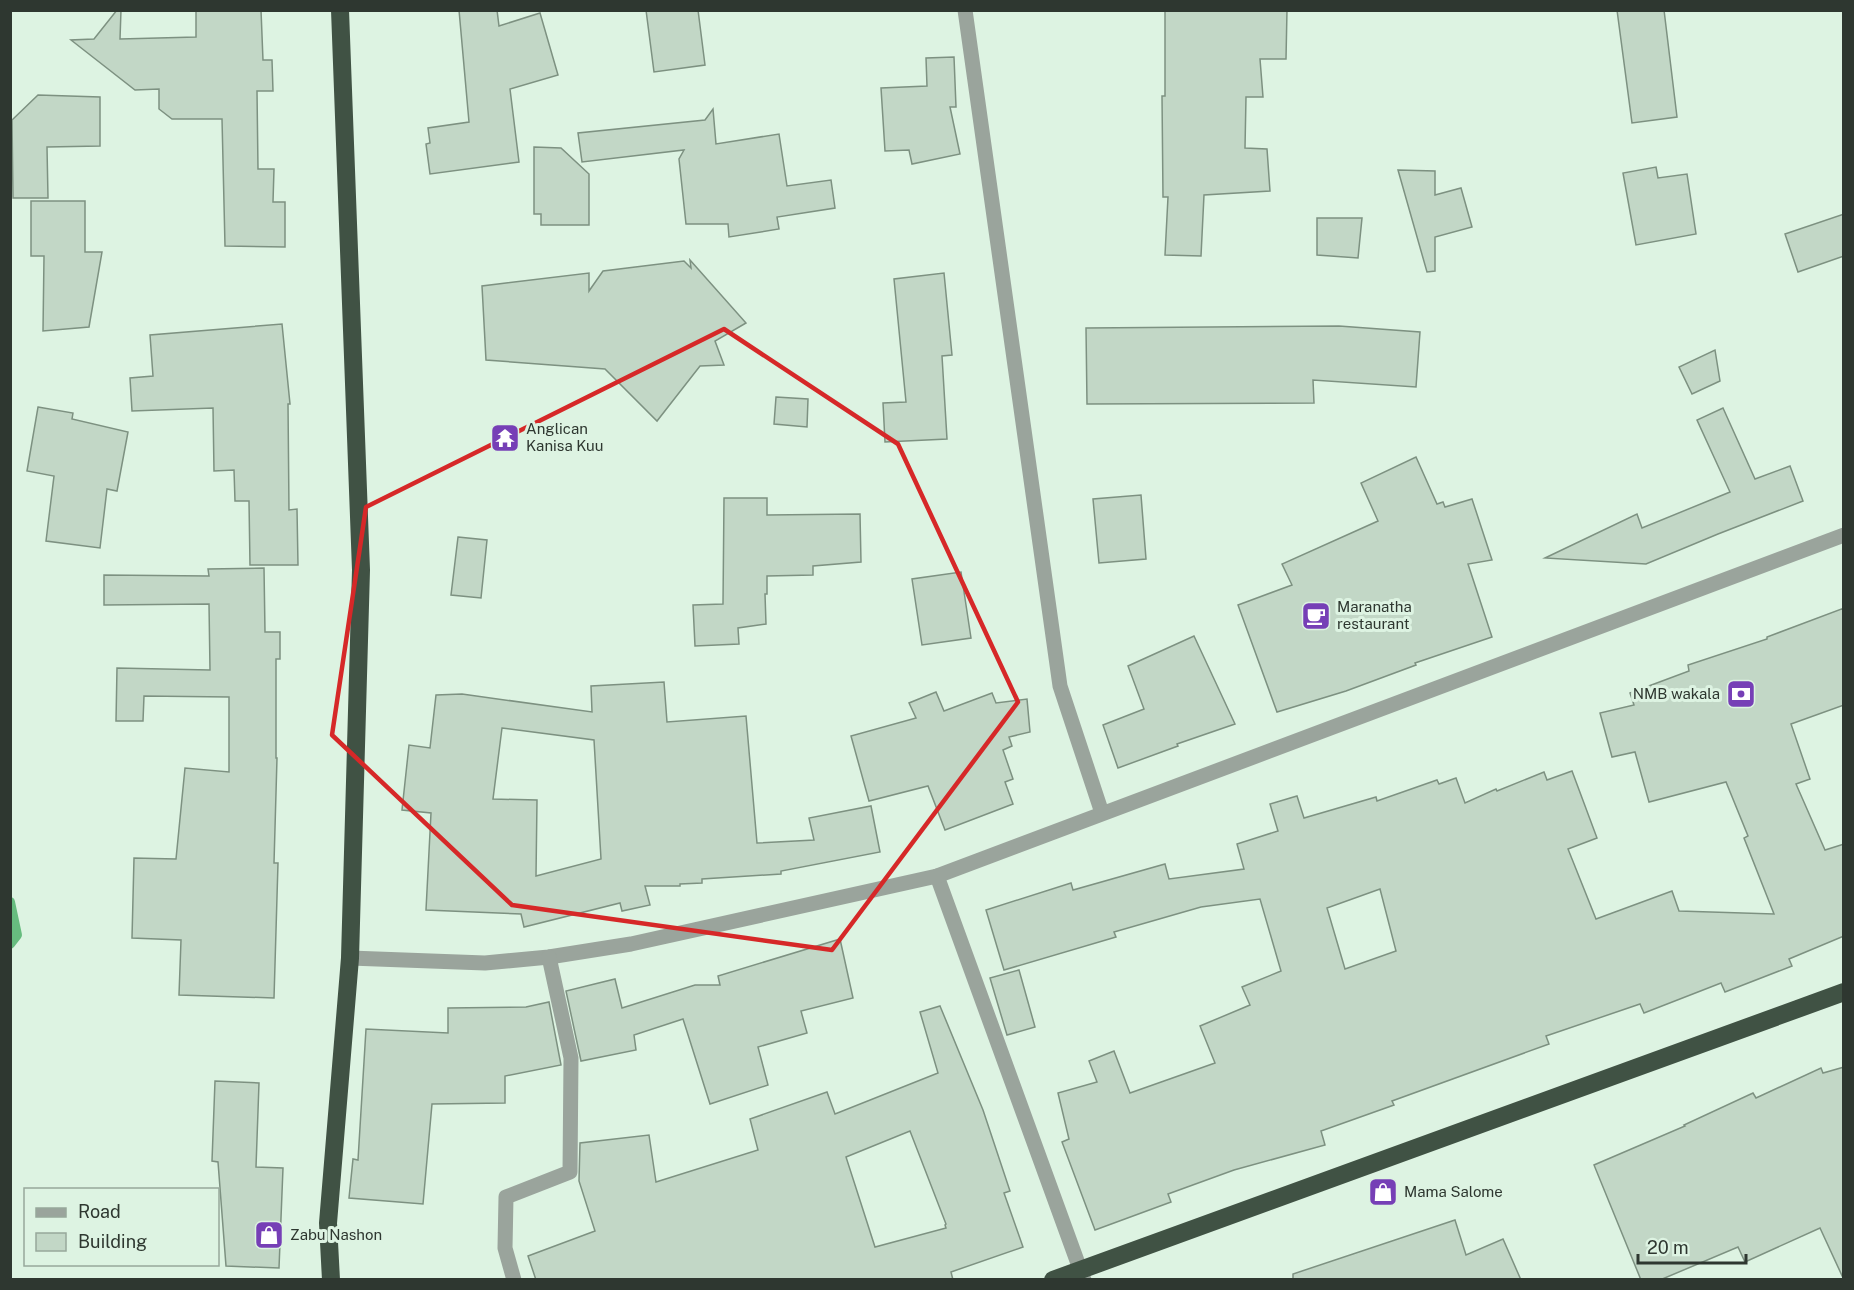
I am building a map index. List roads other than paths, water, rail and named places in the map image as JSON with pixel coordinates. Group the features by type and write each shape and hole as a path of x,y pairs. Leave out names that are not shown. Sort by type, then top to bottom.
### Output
{"highway":[{"path":"331,1280 328,1223 350,957 362,570 340,10"},
{"path":"1053,1280 1082,1275 1844,992"}],"street":[{"path":"965,10 1060,686 1102,813"},
{"path":"350,957 485,963 549,957 631,944 937,876 1844,535"},
{"path":"937,876 1082,1275"},
{"path":"514,1280 505,1248 506,1197 570,1172 571,1058 549,957"}],"waterway":[{"path":"10,902 17,935 10,944"}],"place":[{"name":"Anglican Kanisa Kuu","path":"505,438"},
{"name":"Maranatha restaurant","path":"1316,616"},
{"name":"NMB wakala","path":"1741,694"},
{"name":"Mama Salome","path":"1383,1192"},
{"name":"Zabu Nashon","path":"269,1235"}]}
